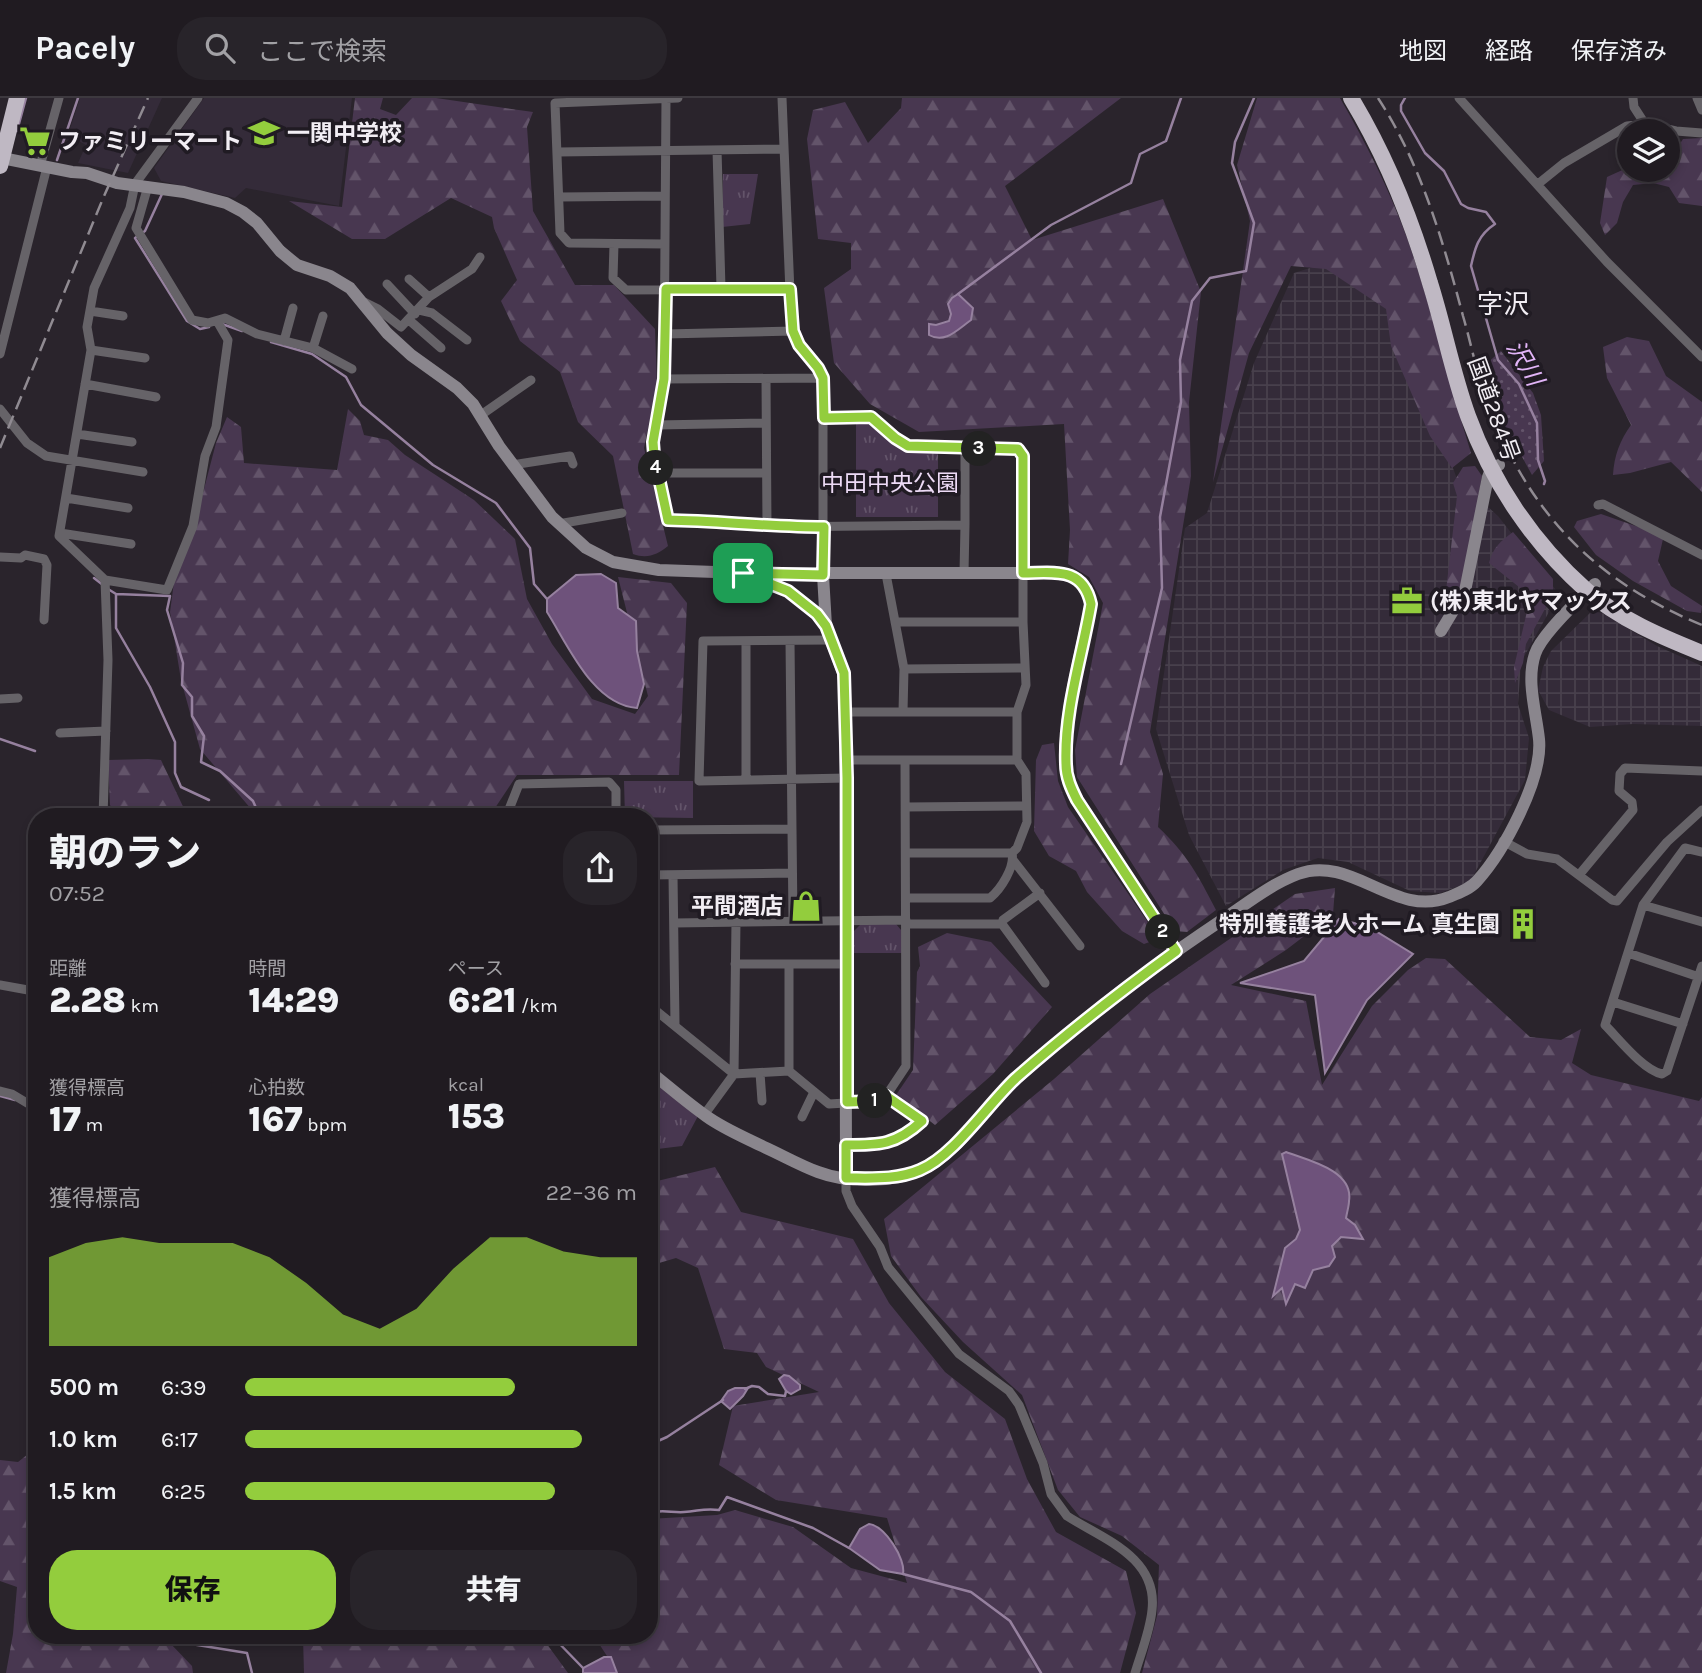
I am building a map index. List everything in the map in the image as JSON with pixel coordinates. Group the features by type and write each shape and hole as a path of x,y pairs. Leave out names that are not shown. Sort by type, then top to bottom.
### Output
{"highway":[{"path":"1,162 17,98"},
{"name":"国道284号","path":"1351,98 1382,154 1408,216 1468,416 1529,529 1591,588 1650,631 1702,653"},
{"name":"国道284号","path":"1358,98 1400,177 1431,254 1476,416 1495,467"},
{"name":"国道284号","path":"1591,588 1702,643"}],"street":[{"path":"0,354 59,98"},
{"path":"665,244 569,243 560,233 555,103 678,98"},
{"path":"782,98 793,331 799,345 823,378 823,575 826,626 844,673 847,778 846,1191 852,1206 880,1247 888,1266 959,1354 1009,1391 1019,1405 1051,1494 1066,1516 1129,1553 1142,1565 1152,1587 1152,1610 1135,1673"},
{"path":"1459,98 1607,262 1702,357"},
{"path":"1633,98 1634,107 1642,119"},
{"path":"1698,98 1702,110"},
{"path":"197,99 141,185 93,288 88,327 91,350 60,537 105,580 167,590 194,526 205,456 216,427 228,340 217,321"},
{"path":"666,99 664,379 654,455 668,520 723,521 767,527 965,525"},
{"path":"1680,131 1702,133"},
{"path":"1538,184 1564,163 1617,132"},
{"path":"558,152 783,149"},
{"path":"717,150 721,288"},
{"path":"1,162 87,173 117,183 184,192 234,207 257,223 280,251 297,265 331,276 350,288 387,333 411,355 457,388 481,415 512,465 558,524 586,548 613,562 659,570 823,575 1070,574 1079,579 1091,604 1068,731 1066,765 1069,782 1077,800 1176,951"},
{"path":"141,185 136,228 192,320 197,323 225,318 257,334 313,348 352,369"},
{"path":"559,197 665,196"},
{"path":"614,244 613,278 626,290 790,289"},
{"path":"359,299 378,309 401,327 429,297 472,269 481,257"},
{"path":"409,279 429,297"},
{"path":"387,284 441,348"},
{"path":"284,341 293,308"},
{"path":"90,311 123,316"},
{"path":"414,314 432,313 467,340"},
{"path":"313,348 323,316"},
{"path":"665,334 793,331"},
{"path":"91,350 145,358"},
{"path":"664,379 823,378"},
{"path":"766,379 767,527"},
{"path":"481,415 531,380"},
{"path":"85,384 156,397"},
{"path":"0,410 35,450 46,456 143,472"},
{"path":"824,418 871,417 908,446 1018,449 1023,456 1023,622 1026,685 1017,712 1017,760 1026,774 1027,822 998,892 990,898 906,898"},
{"path":"657,425 766,423"},
{"path":"77,433 132,442"},
{"path":"964,573 965,449"},
{"path":"512,465 570,456 573,464"},
{"path":"1441,631 1465,591 1495,467"},
{"path":"657,472 766,472"},
{"path":"66,498 128,508"},
{"path":"1598,505 1603,504 1702,555"},
{"path":"558,524 622,513"},
{"path":"60,533 131,544"},
{"path":"0,558 21,558 25,555 44,559 47,565 44,620"},
{"path":"743,573 788,591 826,626"},
{"path":"886,574 904,668 904,712"},
{"path":"103,808 108,660 105,580"},
{"path":"658,1078 704,1115 811,1169 846,1178 897,1177 921,1170 938,1159 1016,1079 1090,1017 1176,951 1279,883 1302,873 1321,870 1353,876 1408,901 1426,902 1443,900 1475,884 1503,841 1529,793 1538,761 1539,740 1531,686 1538,646 1591,588"},
{"path":"895,622 1023,622"},
{"path":"831,640 703,641 699,781 847,778"},
{"path":"790,641 793,921"},
{"path":"746,642 746,780"},
{"path":"904,668 1025,668"},
{"path":"0,699 18,698"},
{"path":"846,712 1017,712"},
{"path":"60,733 106,731"},
{"path":"846,760 1017,760"},
{"path":"658,1011 734,1074 789,1071 829,1104 879,1101 886,1096 906,1066 905,760"},
{"path":"1579,875 1633,810 1632,802 1619,791 1620,774 1625,768 1702,771"},
{"path":"510,808 519,784 609,782 616,790 616,808"},
{"path":"906,807 1026,806"},
{"path":"1503,841 1527,854 1557,859 1617,901 1667,842 1702,810"},
{"path":"658,830 792,829"},
{"path":"1702,852 1685,848 1643,905 1605,1025 1656,1072 1662,1074 1667,1071 1702,966"},
{"path":"906,853 1012,856"},
{"path":"1012,856 1080,946"},
{"path":"658,875 793,873"},
{"path":"673,875 675,1024"},
{"path":"1002,924 1003,920 1040,893"},
{"path":"1643,905 1702,922"},
{"path":"674,923 846,920 1002,924"},
{"path":"704,1115 734,1074 736,922"},
{"path":"1002,924 1045,983"},
{"path":"1628,953 1699,977"},
{"path":"735,964 847,964"},
{"path":"789,965 789,1071"},
{"path":"0,985 28,989"},
{"path":"1613,1002 1684,1024"},
{"path":"760,1073 762,1101"},
{"path":"0,1091 12,1094 28,1104"},
{"path":"802,1117 814,1092"},
{"path":"846,1145 875,1145 894,1141 908,1134 922,1121 886,1096"}],"shaded area":[{"path":"80,98 162,98 128,173 78,163 86,145 68,135"},
{"name":"一関中学校","path":"204,98 352,98 339,206 246,188 235,198 161,181 154,168"},
{"path":"1326,263 1393,306 1457,479 1498,516 1559,594 1521,662 1518,704 1529,738 1525,780 1470,882 1440,893 1410,891 1348,862 1318,858 1283,870 1226,906 1189,835 1156,729 1185,528 1207,513 1254,363 1294,273"},
{"path":"958,294 973,308 971,320 946,337 929,335 929,324 949,321 951,314 948,304"},
{"path":"601,574 616,583 618,608 636,621 637,651 644,684 637,708 621,704 595,685 573,656 547,612 547,599 576,575"},
{"path":"1592,611 1602,613 1657,646 1702,666 1702,726 1633,724 1590,727 1549,710 1538,690 1543,667 1551,651"},
{"path":"1339,919 1369,927 1413,954 1367,1000 1325,1073 1315,995 1240,983 1304,961"},
{"path":"1286,1152 1327,1168 1344,1181 1349,1190 1346,1218 1355,1225 1363,1239 1341,1237 1332,1246 1335,1257 1329,1266 1313,1270 1305,1288 1295,1284 1286,1304 1282,1288 1273,1296 1285,1248 1296,1239 1300,1230 1282,1154"},
{"path":"784,1375 800,1385 800,1389 791,1394 786,1391 779,1379"},
{"path":"748,1388 730,1409 721,1401 728,1391"},
{"path":"869,1524 881,1531 893,1544 901,1560 903,1574 880,1570 849,1548 860,1529"},
{"path":"604,1657 611,1657 617,1673 583,1673 583,1668"}],"green space":[{"path":"355,98 383,98 380,109 396,115 412,98 436,98 533,112 527,127 533,211 575,285 614,285 655,329 657,385 644,448 668,546 664,549 647,556 633,554 613,456 578,422 560,372 520,341 501,301 517,280 494,228 492,217 451,198 385,239 352,239 289,201 342,207"},
{"path":"902,98 1121,98 1005,186 1032,240 1163,199 1201,292 1189,402 1191,476 1150,732 1163,774 1158,827 1177,846 1191,866 1216,910 1187,932 1175,931 1077,777 1075,750 1103,603 1089,577 1068,564 1070,530 1064,424 919,432 870,404 834,363 824,288 851,269 851,243 818,239 807,139 813,110 845,102 868,143 901,108"},
{"path":"1257,98 1340,98 1359,132 1385,184 1407,238 1471,453 1452,468 1430,436 1391,346 1386,309 1326,269 1291,266 1249,353 1213,482 1250,221 1237,165"},
{"path":"1702,138 1702,206 1679,203 1669,187 1653,183 1633,185 1623,202 1617,223 1605,235 1600,223 1607,177 1617,172 1617,182 1680,182 1680,144 1683,139"},
{"path":"723,174 758,174 750,224 722,227"},
{"path":"1627,337 1649,341 1666,376 1702,402 1702,492 1671,462 1613,475 1618,449 1631,425 1607,378 1603,347"},
{"path":"1501,351 1533,393 1541,415 1544,461 1532,475 1504,424 1486,364"},
{"path":"348,409 360,421 364,435 388,440 405,455 474,500 515,539 527,599 552,644 592,699 635,714 648,696 618,577 671,583 687,603 679,775 517,775 495,808 250,808 200,749 181,680 170,612 174,582 192,535 216,443 227,417 241,427 244,463 337,470"},
{"name":"中田中央公園","path":"856,423 867,423 903,451 938,451 938,517 856,517"},
{"path":"1475,466 1482,476 1461,590 1454,594 1446,591 1457,496 1453,483 1463,467"},
{"path":"1601,514 1650,531 1663,539 1658,561 1671,586 1702,606 1701,613 1687,611 1633,581 1596,555 1574,527 1577,521"},
{"path":"1513,532 1553,579 1553,594 1526,644 1523,663 1515,683 1514,667 1529,603 1524,591 1489,563 1498,545"},
{"path":"1054,743 1058,781 1068,807 1154,931 1155,940 1144,944 1122,931 1087,892 1076,871 1049,856 1034,831 1036,760 1042,745"},
{"path":"108,760 161,760 184,808 112,808"},
{"path":"624,781 693,781 693,818 658,817 658,808 625,808"},
{"path":"1335,888 1333,914 1286,950 1231,985 1306,1001 1322,1085 1372,1006 1408,970 1426,958 1445,959 1530,1037 1561,1040 1581,1029 1572,1063 1591,1075 1699,1101 1702,1097 1702,1673 1142,1673 1157,1616 1159,1565 1122,1536 1080,1517 1058,1490 1022,1395 963,1342 921,1297 891,1256 884,1219 1054,1079 1150,994 1295,894"},
{"path":"861,924 896,924 901,930 903,953 852,953 853,932"},
{"path":"947,933 991,942 1052,1007 993,1074 935,1125 896,1095 913,1070 917,972 920,966 918,947"},
{"path":"658,1085 698,1116 682,1146 658,1149"},
{"path":"715,1167 741,1212 853,1239 889,1303 945,1372 1005,1419 1027,1479 1056,1532 1126,1571 1136,1613 1120,1673 618,1673 599,1644 658,1644 658,1518 717,1515 735,1510 793,1527 851,1568 907,1583 887,1518 776,1500 719,1465 733,1406 819,1392 766,1367 757,1353 724,1349 698,1268 676,1258 658,1263 658,1181"},
{"path":"28,1454 28,1644 171,1644 192,1666 193,1673 6,1673 17,1587 0,1581 0,1460 18,1462"},
{"path":"303,1644 547,1644 568,1673 304,1673"}],"waterway":[{"path":"17,131 26,98"},
{"path":"57,160 78,98"},
{"path":"958,294 1051,225 1131,183 1140,154 1166,141 1181,98"},
{"path":"1121,764 1162,588 1160,517 1181,402 1180,360 1192,301 1210,278 1246,271 1254,223 1232,163 1235,142 1254,98"},
{"name":"沢川","path":"1405,98 1401,111 1425,153 1444,171 1461,204 1486,212 1495,224 1478,242 1471,266 1498,360 1519,384 1537,423 1538,460 1544,484"},
{"path":"162,194 145,231 135,238 187,321 200,329 209,327"},
{"path":"222,324 242,331"},
{"path":"271,342 312,354 346,377 361,405 433,465 496,503 530,548 534,584 547,599"},
{"path":"94,578 103,585"},
{"path":"108,589 116,594 116,628 150,687 175,742 175,773 181,787 209,800"},
{"path":"116,594 170,596 167,610 183,663 182,685 192,697 192,716 204,736 201,762 220,771 253,801 256,808"},
{"path":"0,739 35,751"},
{"path":"0,1096 15,1100"},
{"path":"745,1389 759,1387 768,1394 785,1396 786,1391"},
{"path":"658,1441 723,1400"},
{"path":"658,1511 719,1510 727,1497 813,1528 849,1548"},
{"path":"903,1574 971,1592 1010,1621 1041,1673"},
{"path":"191,1644 247,1653 252,1673"},
{"path":"560,1644 583,1668"}],"railway":[{"path":"0,448 104,196 148,98"},
{"path":"1378,98 1419,176 1447,260 1482,388 1502,438 1521,474 1568,537 1596,563 1627,586 1702,625"}],"place":[{"name":"一関中学校","path":"264,133"},
{"name":"ファミリーマート","path":"35,141"},
{"name":"(株)東北ヤマックス","path":"1407,601"},
{"name":"平間酒店","path":"806,906"},
{"name":"特別養護老人ホーム 真生園","path":"1523,924"}],"district":[{"name":"字沢","path":"1503,304"}],"route":[{"path":"666,289 790,289 793,331 799,345 823,378 824,418 871,417 908,446 1018,449 1023,456 1023,573 1070,574 1079,579 1091,604 1073,690 1066,765 1069,782 1077,800 1176,951 1090,1017 1016,1079 938,1159 921,1170 897,1177 846,1178 846,1145 875,1145 894,1141 908,1134 922,1121 886,1096 879,1101 847,1102 847,778 844,673 826,626 817,614 788,591 743,573 823,575 824,527 767,527 723,521 668,520 653,442 664,379 666,289"}]}
